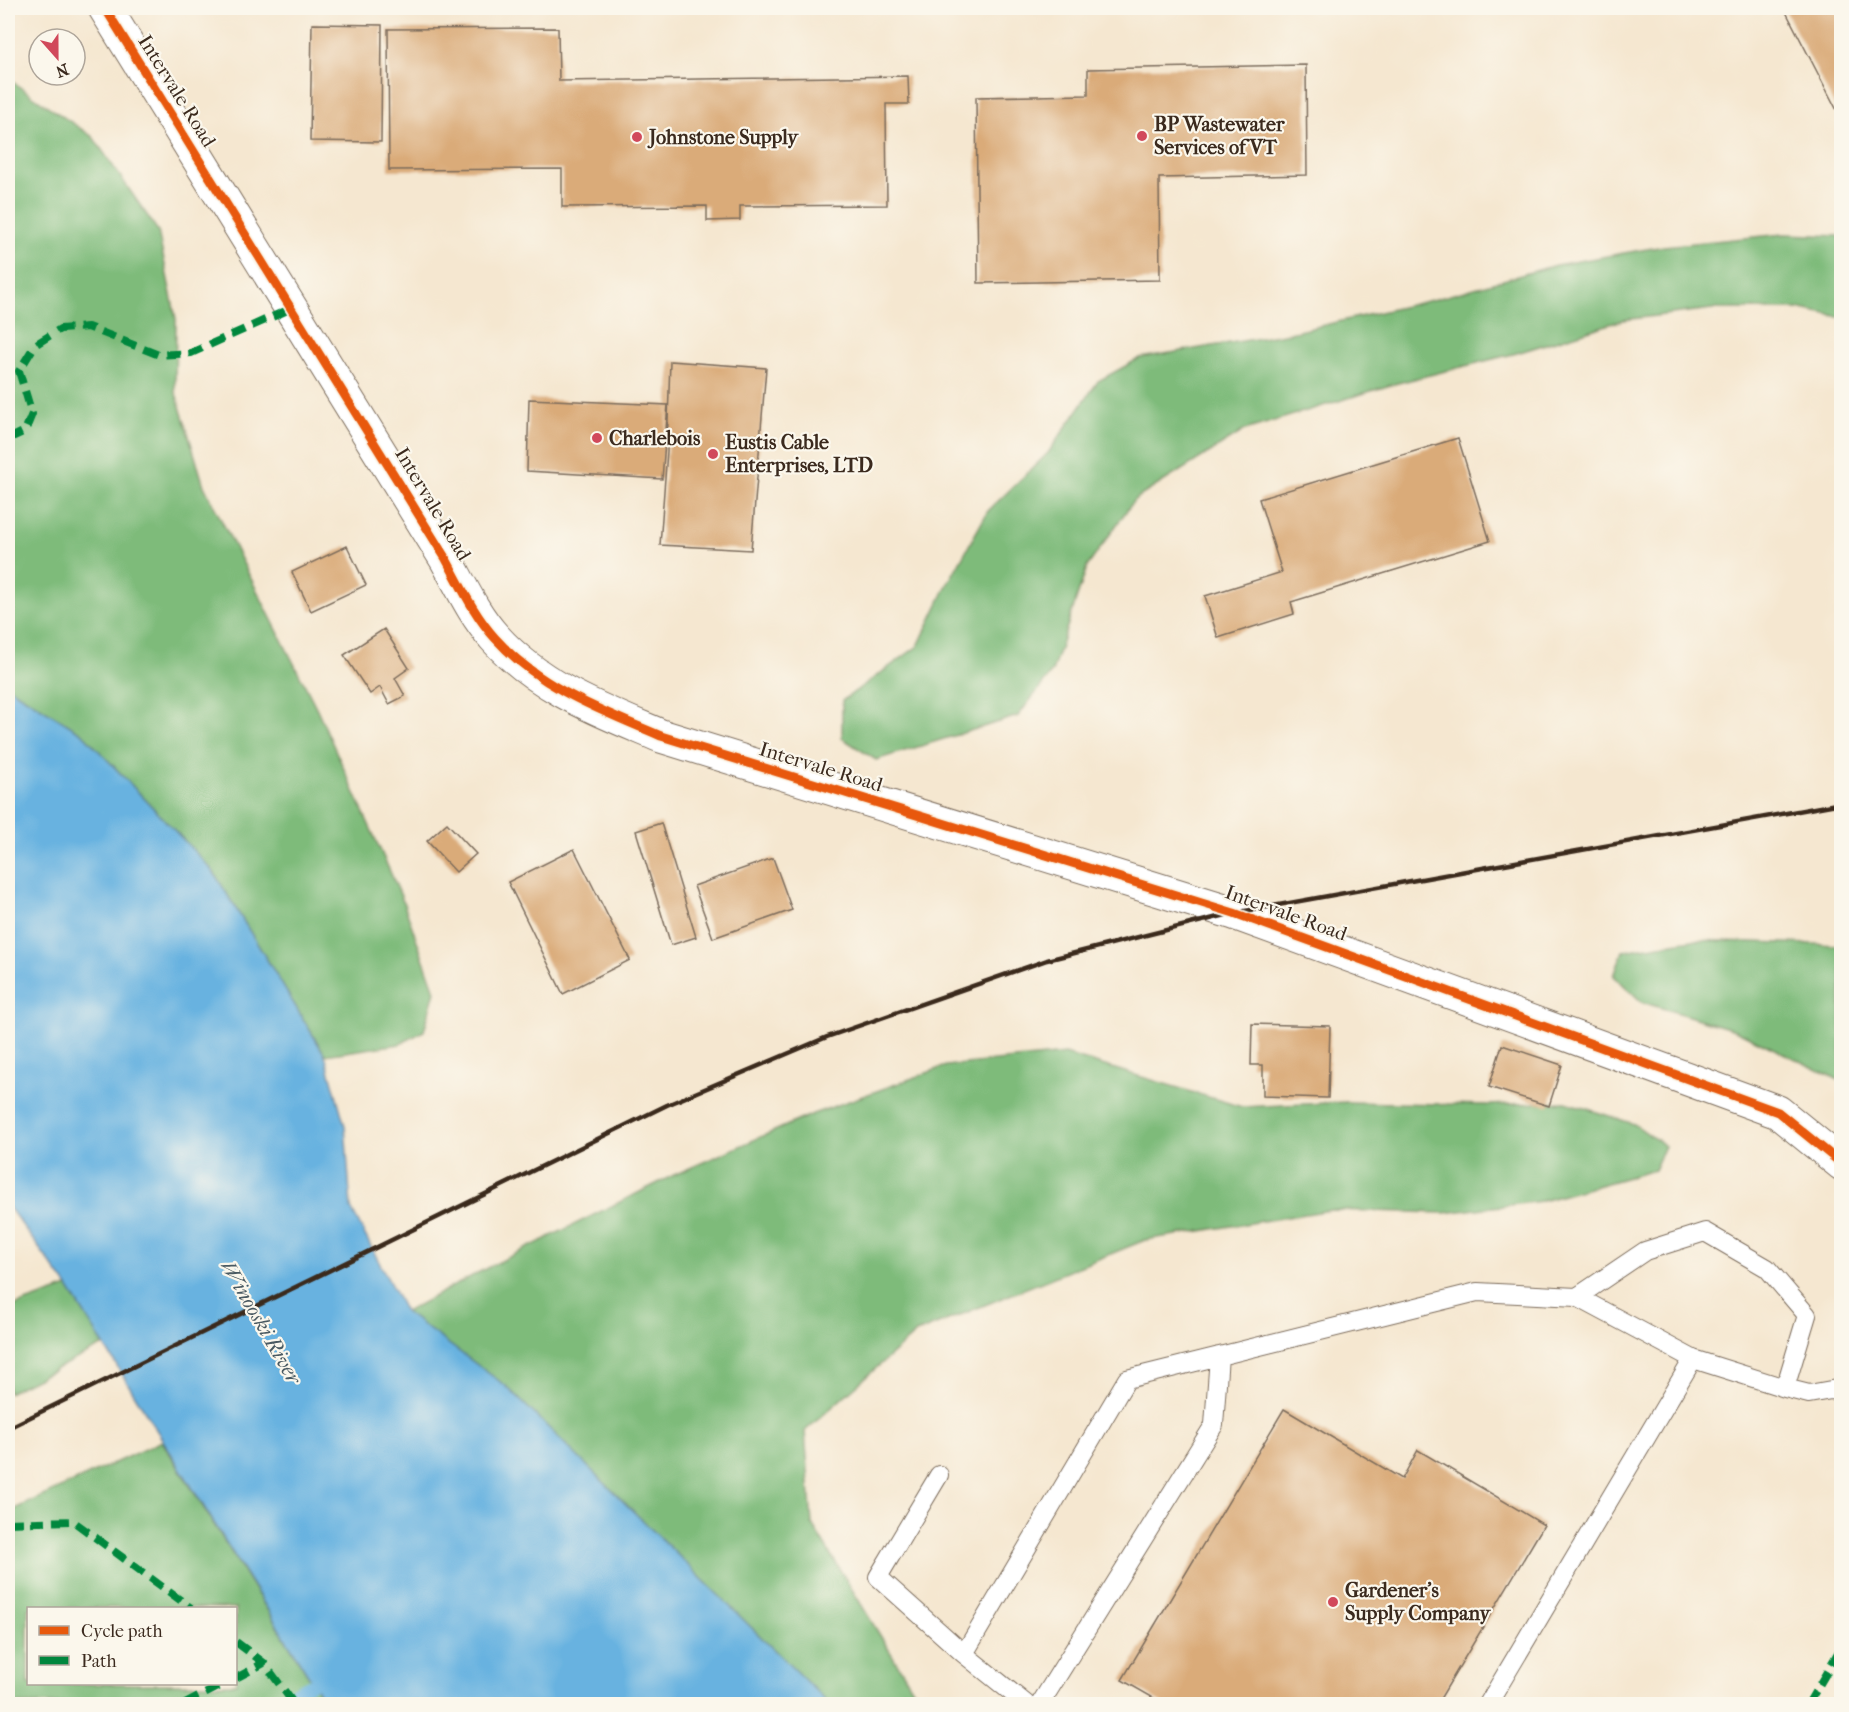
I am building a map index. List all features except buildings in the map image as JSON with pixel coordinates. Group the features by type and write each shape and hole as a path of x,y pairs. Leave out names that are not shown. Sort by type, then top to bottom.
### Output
{"street":[{"name":"Intervale Road","path":"105,8 440,549 468,600 494,636 524,666 557,689 661,736 1234,913 1778,1112 1842,1164"}],"lane":[{"path":"1577,1297 1645,1251 1705,1232 1767,1268 1807,1315 1785,1388"},
{"path":"964,1654 1127,1379 1477,1293 1577,1297 1693,1359 1809,1394 1842,1388"},
{"path":"1040,1704 1214,1425 1219,1356"},
{"path":"1488,1704 1693,1359"},
{"path":"939,1475 878,1577 964,1654 1026,1704"}],"green space":[{"path":"8,79 93,137 158,231 176,319 175,390 204,486 317,709 401,896 435,991 424,1031 400,1044 325,1055 213,871 83,734 8,687"},
{"path":"1784,234 1841,236 1841,317 1801,309 1712,309 1623,320 1517,353 1394,384 1245,430 1134,500 1087,567 1052,672 1018,716 876,760 842,738 842,701 918,646 947,585 988,511 1048,453 1098,381 1140,358 1290,333 1436,299 1556,265 1664,246"},
{"path":"1692,940 1841,945 1841,1081 1735,1030 1642,1002 1614,976 1623,951"},
{"path":"1065,1054 1242,1107 1347,1102 1488,1105 1566,1102 1634,1124 1665,1146 1654,1170 1542,1201 1444,1213 1331,1210 1145,1240 916,1333 805,1431 812,1524 922,1704 829,1704 506,1386 405,1312 485,1269 674,1175 813,1114 946,1066"},
{"path":"68,1287 104,1345 8,1393 8,1308"},
{"path":"162,1441 326,1704 8,1704 8,1512"}],"water":[{"name":"Winooski River","path":"8,687 83,734 213,871 325,1055 345,1126 351,1208 405,1312 506,1386 829,1704 326,1704 68,1287 8,1206"}],"waterway":[{"path":"213,1704 271,1704 325,1677"}],"railway":[{"path":"8,1428 667,1105 827,1037 1047,960 1234,913 1842,803"}],"marked path":[{"path":"8,439 25,431 32,414 19,371 35,345 60,329 88,327 159,355 191,353 290,309"},
{"path":"8,1523 73,1521 190,1607"},
{"path":"237,1643 264,1663 294,1704"},
{"path":"1808,1704 1842,1646"},
{"path":"237,1677 264,1663"},
{"path":"185,1704 222,1685"}],"cycle path":[{"path":"105,8 446,559 468,600 495,638 531,671 572,696 661,736 1234,913 1778,1112 1842,1164"}],"place":[{"name":"BP Wastewater Services of VT","path":"1142,136"},
{"name":"Johnstone Supply","path":"637,137"},
{"name":"Charlebois","path":"597,438"},
{"name":"Eustis Cable Enterprises, LTD","path":"713,454"},
{"name":"Gardener's Supply Company","path":"1333,1602"}]}
